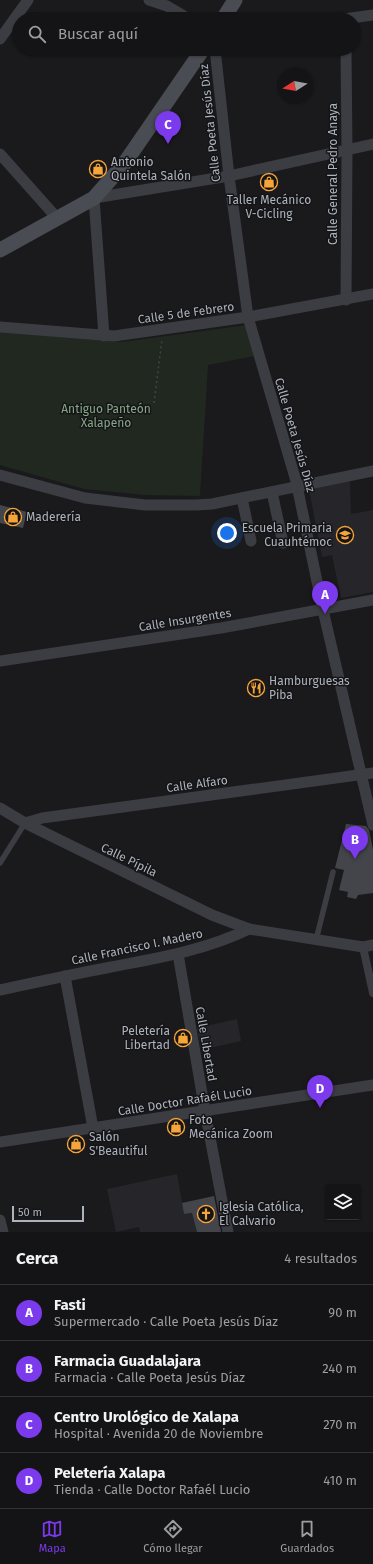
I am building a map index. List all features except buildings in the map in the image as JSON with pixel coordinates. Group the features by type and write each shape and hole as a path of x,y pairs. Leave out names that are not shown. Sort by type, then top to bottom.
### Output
{"main road":[{"path":"227,12 235,0"},
{"path":"0,250 94,198 124,164 198,56"}],"street":[{"path":"19,12 28,0"},
{"path":"150,0 167,6 177,12"},
{"path":"361,17 373,15"},
{"path":"0,39 12,22"},
{"name":"Calle Poeta Jesús Díaz","path":"216,56 229,176 248,317 296,481 323,610 367,774 373,824"},
{"name":"Calle General Pedro Anaya","path":"346,56 346,300"},
{"path":"104,336 94,198 229,176 373,144"},
{"path":"0,154 56,218"},
{"name":"Calle 5 de Febrero","path":"0,327 114,336 248,317 373,294"},
{"path":"0,475 85,498 145,505 197,505 242,498 373,471"},
{"path":"272,492 283,543"},
{"path":"242,498 251,541"},
{"name":"Calle Insurgentes","path":"0,661 221,628 373,600"},
{"name":"Calle Alfaro","path":"25,823 42,818 367,774"},
{"name":"Calle Pípila","path":"0,808 25,823 212,915 250,929"},
{"path":"250,929 316,940 368,946 373,993"},
{"name":"Calle Francisco I. Madero","path":"0,990 178,954 230,939 250,929"},
{"name":"Calle Libertad","path":"178,954 205,1111 228,1232"},
{"path":"65,976 93,1128"},
{"name":"Calle Doctor Rafaél Lucio","path":"0,1142 373,1085"},
{"path":"0,1220 3,1232"}],"lane":[{"path":"0,863 25,823"},
{"path":"316,940 333,872"}],"path":[{"path":"154,403 162,329"}],"shaded area":[{"name":"Escuela Primaria Cuauhtémoc","path":"350,479 351,514 373,510 373,592 341,598 332,555 322,557 309,489"},
{"path":"237,1019 241,1041 201,1050 197,1028"},
{"path":"177,1174 184,1214 192,1213 197,1232 140,1232 139,1227 116,1232 107,1189"}],"green space":[{"name":"Antiguo Panteón Xalapeño","path":"247,325 255,356 208,365 200,496 145,495 84,489 0,465 0,332 122,342"}],"place":[{"name":"Centro Urológico de Xalapa","path":"168,144"},
{"name":"Antonio Quintela Salón","path":"98,169"},
{"name":"Taller Mecánico V-Cicling","path":"269,182"},
{"name":"Maderería","path":"13,517"},
{"name":"Escuela Primaria Cuauhtémoc","path":"345,535"},
{"name":"Fasti","path":"325,614"},
{"name":"Hamburguesas Piba","path":"256,688"},
{"name":"Farmacia Guadalajara","path":"355,859"},
{"name":"Peletería Libertad","path":"183,1038"},
{"name":"Peletería Xalapa","path":"320,1108"},
{"name":"Foto Mecánica Zoom","path":"176,1127"},
{"name":"Salón S'Beautiful","path":"76,1144"},
{"name":"Iglesia Católica, El Calvario","path":"206,1214"}]}
